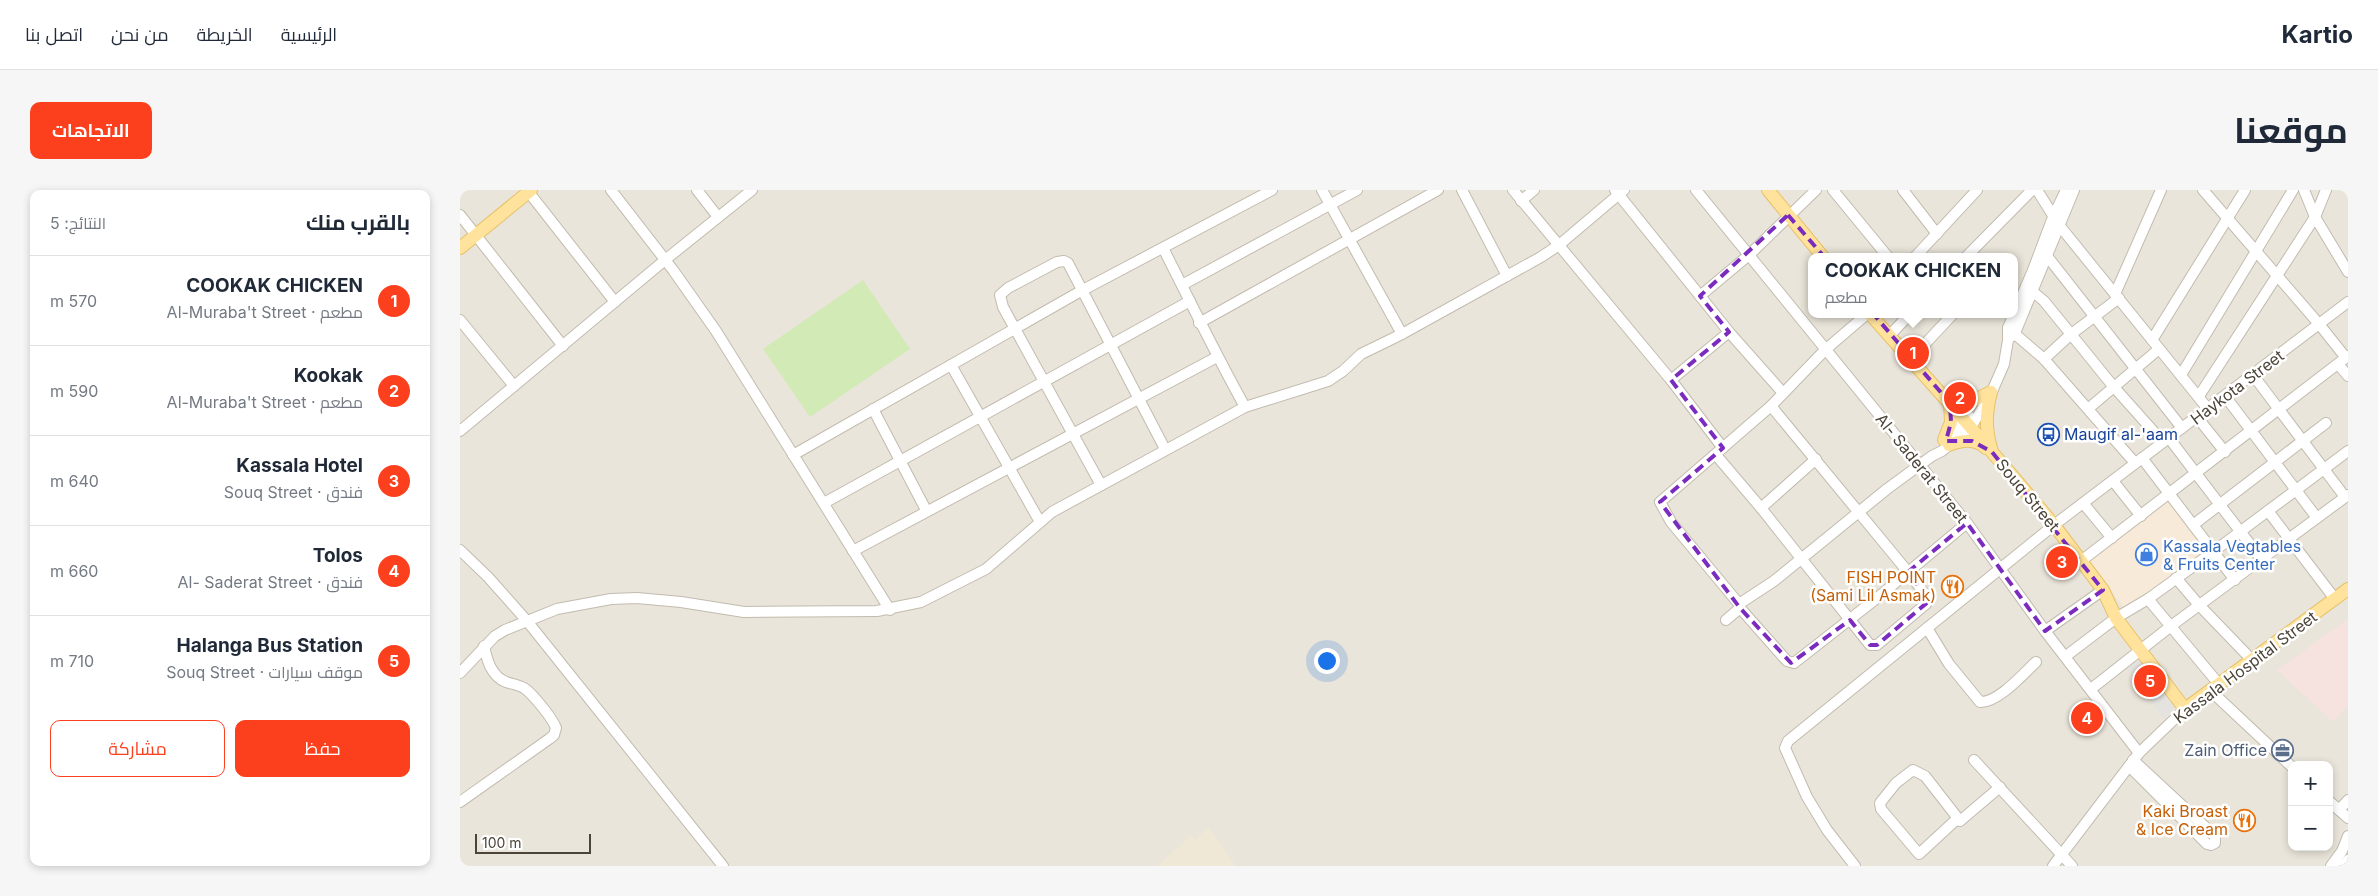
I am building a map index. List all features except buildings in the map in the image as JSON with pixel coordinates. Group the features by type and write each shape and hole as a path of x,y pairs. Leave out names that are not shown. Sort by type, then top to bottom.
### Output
{"main road":[{"path":"1768,190 1820,253"},
{"path":"460,248 477,236 529,191"},
{"name":"Souq Street","path":"1872,318 1968,424 2054,525 2103,590 2116,618 2185,709"},
{"path":"1990,394 1966,404 1951,405 1951,422 1947,443 1972,441 1983,445 1992,452"},
{"path":"1990,394 1986,412 1986,433 1992,452"},
{"name":"Kassala Hospital Street","path":"2185,709 2348,589"}],"street":[{"path":"611,190 665,260 716,331 890,610"},
{"path":"697,190 718,217"},
{"path":"460,431 752,190"},
{"path":"793,455 1081,291 1272,190"},
{"path":"1322,190 1402,334"},
{"path":"1182,285 1357,190"},
{"path":"1199,323 1438,190"},
{"path":"1462,190 1507,276"},
{"path":"1513,190 1671,380 1761,508 1870,645 1874,646 1919,610 1928,601 1928,598 1859,511 1771,406"},
{"path":"1521,201 1534,190"},
{"name":"Al- Saderat Street","path":"1696,190 1967,522 2045,631 2091,690 2134,760"},
{"path":"1700,296 1749,255 1788,215 1816,190"},
{"path":"1832,190 1885,253"},
{"path":"1902,190 1937,234"},
{"path":"1970,253 2032,190"},
{"path":"2038,190 2056,221 2208,409"},
{"path":"2029,289 2047,256 2066,190"},
{"path":"2018,315 2056,221 2074,190"},
{"path":"2044,359 2117,296 2161,190"},
{"path":"2203,190 2319,324 2344,360 2348,376"},
{"path":"2152,340 2245,190"},
{"path":"2181,375 2293,190"},
{"path":"2304,190 2315,217 2348,272"},
{"path":"2199,396 2315,217 2326,190"},
{"path":"529,191 615,302"},
{"path":"460,673 495,636 557,609 611,599 637,598 744,612 890,610 921,602 986,569 1052,512 1165,449 1245,407 1328,381 1343,371 1361,354 1402,334 1507,276 1559,245 1619,191 1729,332 1784,393"},
{"path":"1919,253 1971,192"},
{"path":"460,215 563,346"},
{"path":"1162,248 1190,300 1216,357 1245,407"},
{"path":"2047,256 2096,316 2134,370 2182,428"},
{"path":"1102,485 1000,300 1003,291 1057,262 1064,261 1072,270 1081,291 1165,449"},
{"path":"2029,289 2044,301 2113,386 2166,440 2196,474 2262,560"},
{"path":"824,503 1111,346 1190,300"},
{"name":"Haykota Street","path":"1855,866 1827,830 1807,797 1785,748 1785,744 1927,628 2002,570 2054,525 2348,302"},
{"path":"1863,318 1825,350 1771,406 1660,502 1675,527 1739,606 1787,661 1794,663 1850,620 1967,522"},
{"path":"1889,336 1906,318"},
{"path":"1910,360 1949,318"},
{"path":"1726,620 1739,606 1774,581 1859,511 1932,456 1968,424 1990,394 2004,364 2010,334 2017,318"},
{"path":"460,320 514,386"},
{"path":"1671,380 1729,332"},
{"path":"2010,334 2044,359 2139,461 2169,494 2236,580"},
{"path":"2089,408 2159,349"},
{"path":"853,551 1008,466 1216,357"},
{"path":"2081,561 2344,360"},
{"path":"951,365 1040,522"},
{"path":"2091,690 2171,626 2236,580 2346,496 2252,375"},
{"path":"2225,396 2317,518"},
{"path":"873,409 926,510"},
{"path":"2197,417 2225,452"},
{"path":"2193,525 2326,423"},
{"path":"2066,656 2116,618 2148,599 2214,552 2348,450"},
{"path":"1761,508 1816,459"},
{"path":"2113,480 2141,516"},
{"path":"2083,503 2112,538"},
{"path":"2268,511 2335,599"},
{"path":"460,550 488,577 527,621 723,866"},
{"path":"2176,578 2252,660"},
{"path":"2045,631 2103,590"},
{"path":"2148,599 2171,626 2214,687 2288,763"},
{"path":"1927,628 1949,664 1980,702 1988,702 2000,694 2036,662"},
{"path":"460,802 549,739 554,735 556,728 550,717 525,688 503,681 496,675 490,667 484,646"},
{"name":"Kassala Hospital Street","path":"2053,866 2134,760 2185,709"},
{"path":"1974,760 2072,866"},
{"path":"2134,760 2215,836 2215,843 2207,844 2134,760"},
{"path":"1960,821 1925,776 1913,770 1896,783 1880,803 1881,809 1919,854 1958,818 1960,821"},
{"path":"1960,821 2000,787"},
{"path":"2339,810 2348,800"},
{"path":"2333,805 2348,818"},
{"path":"2331,866 2342,851 2348,836"},
{"path":"2342,866 2348,860"}],"highlighted area":[{"path":"1788,215 1950,403 1951,422 1946,441 1972,441 1992,452 2103,590 2045,631 1967,523 1908,572 1929,601 1877,645 1870,645 1850,620 1791,663 1740,608 1660,502 1723,448 1671,380 1729,332 1700,296"}],"shaded area":[{"path":"460,190 2348,190 2348,866 460,866"},
{"name":"Kassala Vegtables & Fruits Center","path":"2168,499 2207,551 2127,612 2088,560"},
{"path":"2348,619 2348,705 2333,722 2277,670"},
{"path":"2144,655 2173,695 2173,710 2163,718 2127,667"},
{"path":"1208,827 1236,866 1157,866 1191,835 1195,840"}],"green space":[{"path":"863,280 910,349 810,417 763,349"}],"place":[{"name":"COOKAK CHICKEN","path":"1913,353"},
{"name":"Kookak","path":"1960,398"},
{"name":"Maugif al-'aam","path":"2048,434"},
{"name":"Kassala Vegtables & Fruits Center","path":"2147,555"},
{"name":"Kassala Hotel","path":"2062,562"},
{"name":"FISH POINT (Sami Lil Asmak)","path":"1952,586"},
{"name":"Halanga Bus Station","path":"2150,681"},
{"name":"Tolos","path":"2087,718"},
{"name":"Zain Office","path":"2283,750"},
{"name":"Kaki Broast & Ice Cream","path":"2244,820"}]}
